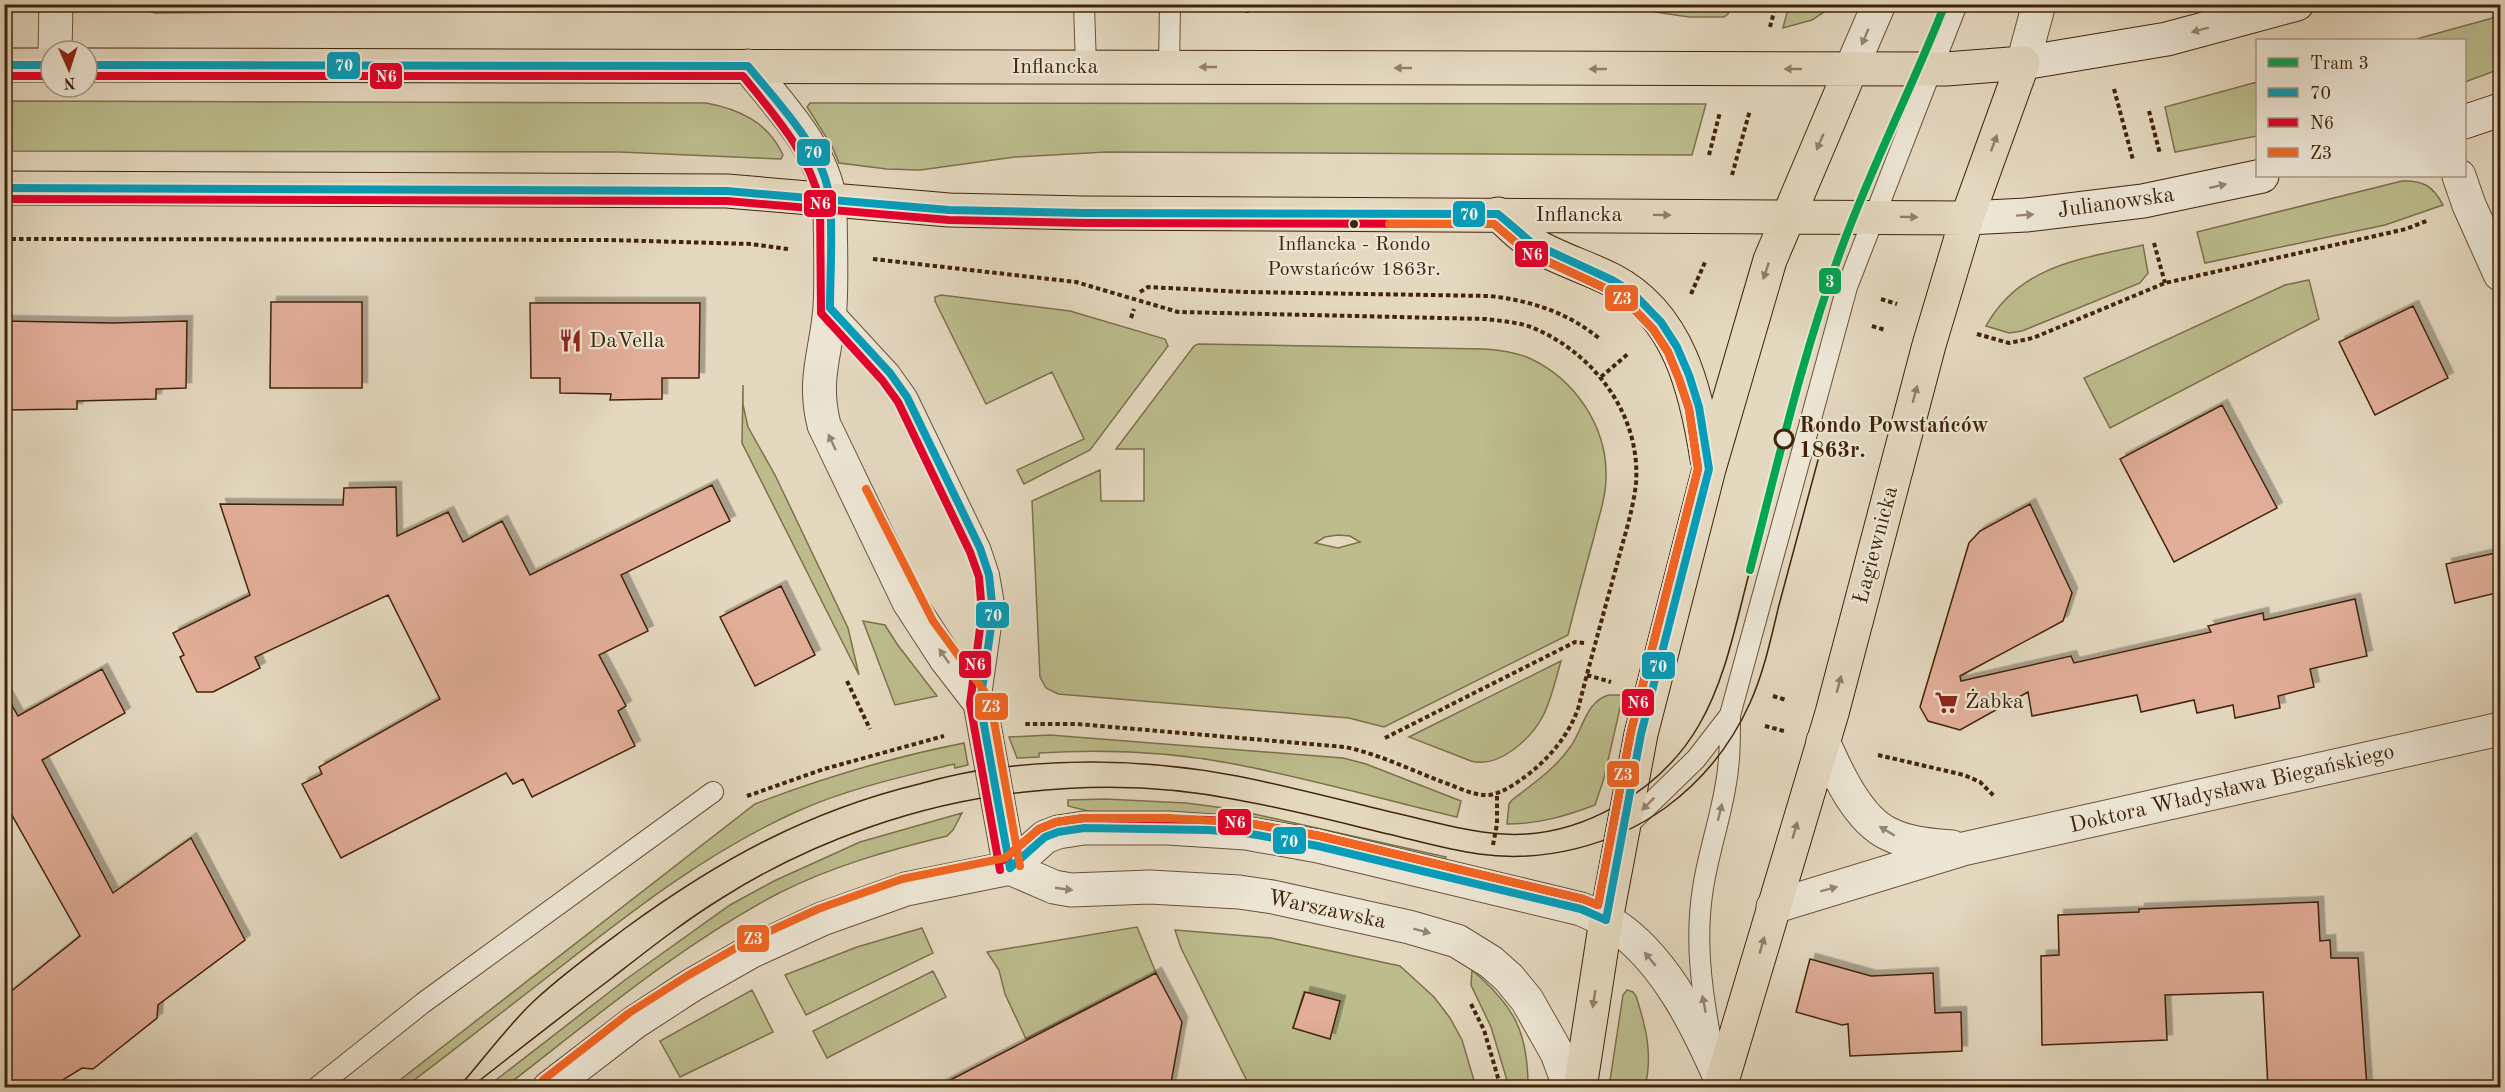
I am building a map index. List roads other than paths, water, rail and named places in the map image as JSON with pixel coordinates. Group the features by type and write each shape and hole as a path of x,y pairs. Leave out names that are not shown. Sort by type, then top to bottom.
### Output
{"main road":[{"name":"Inflancka","path":"99,65 1933,69 2023,63"},
{"name":"Łagiewnicka","path":"1721,1085 1823,741 1922,368 1967,218 2023,63"},
{"path":"4,65 39,65"},
{"path":"1580,1088 1606,920 1641,734 1709,469 1761,288 1787,217 1851,69"},
{"name":"Inflancka","path":"4,188 727,191 949,210 1073,213 1967,218"},
{"path":"1498,214 1532,243 1612,280 1632,292 1661,322 1677,347 1689,375 1699,407 1709,469"}],"street":[{"path":"56,4 56,39"},
{"path":"1851,69 1879,4"},
{"name":"Łagiewnicka","path":"2023,63 2039,4"},
{"path":"2023,63 2167,39 2297,4"},
{"path":"748,66 803,135 828,186 830,308 819,370 819,394 824,425 909,602 946,659 980,703 1010,867"},
{"path":"2466,121 2500,111"},
{"name":"Julianowska","path":"1967,218 2049,213 2143,201 2257,177"},
{"path":"2464,190 2500,274"},
{"name":"Doktora Władysława Biegańskiego","path":"1773,907 1963,849 2500,729"},
{"name":"Doktora Władysława Biegańskiego","path":"1823,741 1840,778 1853,799 1887,834 1917,844 1963,849"},
{"path":"549,1088 635,1022 752,951 822,919 906,889 1010,867 1045,837 1058,832 1084,828 1168,828 1246,833 1318,846 1581,909 1606,920 1633,940 1682,1001 1706,1044 1721,1085"},
{"name":"Warszawska","path":"1010,867 1053,887 1071,890 1150,887 1239,892 1273,897 1398,925 1457,941 1477,952 1500,970 1527,1000 1557,1053 1570,1088"}],"lane":[{"path":"1084,4 1086,68"},
{"path":"1169,67 1170,4"},
{"path":"1721,1085 1702,992 1699,926 1702,888 1725,789 1730,716 1847,287 1957,4"},
{"path":"830,308 890,373 907,397 980,548 989,575 994,604 980,703"},
{"path":"1621,833 1657,794 1676,780 1696,759 1730,716"},
{"path":"316,1088 423,1003 713,792"}],"tram line":[{"name":"3","path":"1750,570 1792,407 1828,287 1866,186 1945,4"},
{"path":"470,1088 666,936 722,898 793,859 830,842 907,815 946,805 986,797 1051,789 1105,787 1159,789 1212,795 1313,816 1444,848 1503,856 1528,856 1576,849 1623,832 1665,808 1691,786 1725,748 1742,718 1763,667 1821,449"},
{"path":"458,1088 515,1021 546,990 627,927 696,880 766,840 802,823 878,795 947,777 996,768 1056,763 1147,764 1237,776 1441,824 1491,833 1532,833 1561,828 1589,819 1641,790 1683,749 1699,725 1723,669 1750,570"}],"place":[{"name":"Inflancka - Rondo Powstańców 1863r.","path":"1354,224"},
{"name":"DaVella","path":"571,341"},
{"name":"Rondo Powstańców 1863r.","path":"1784,439"},
{"name":"Żabka","path":"1947,702"}]}
